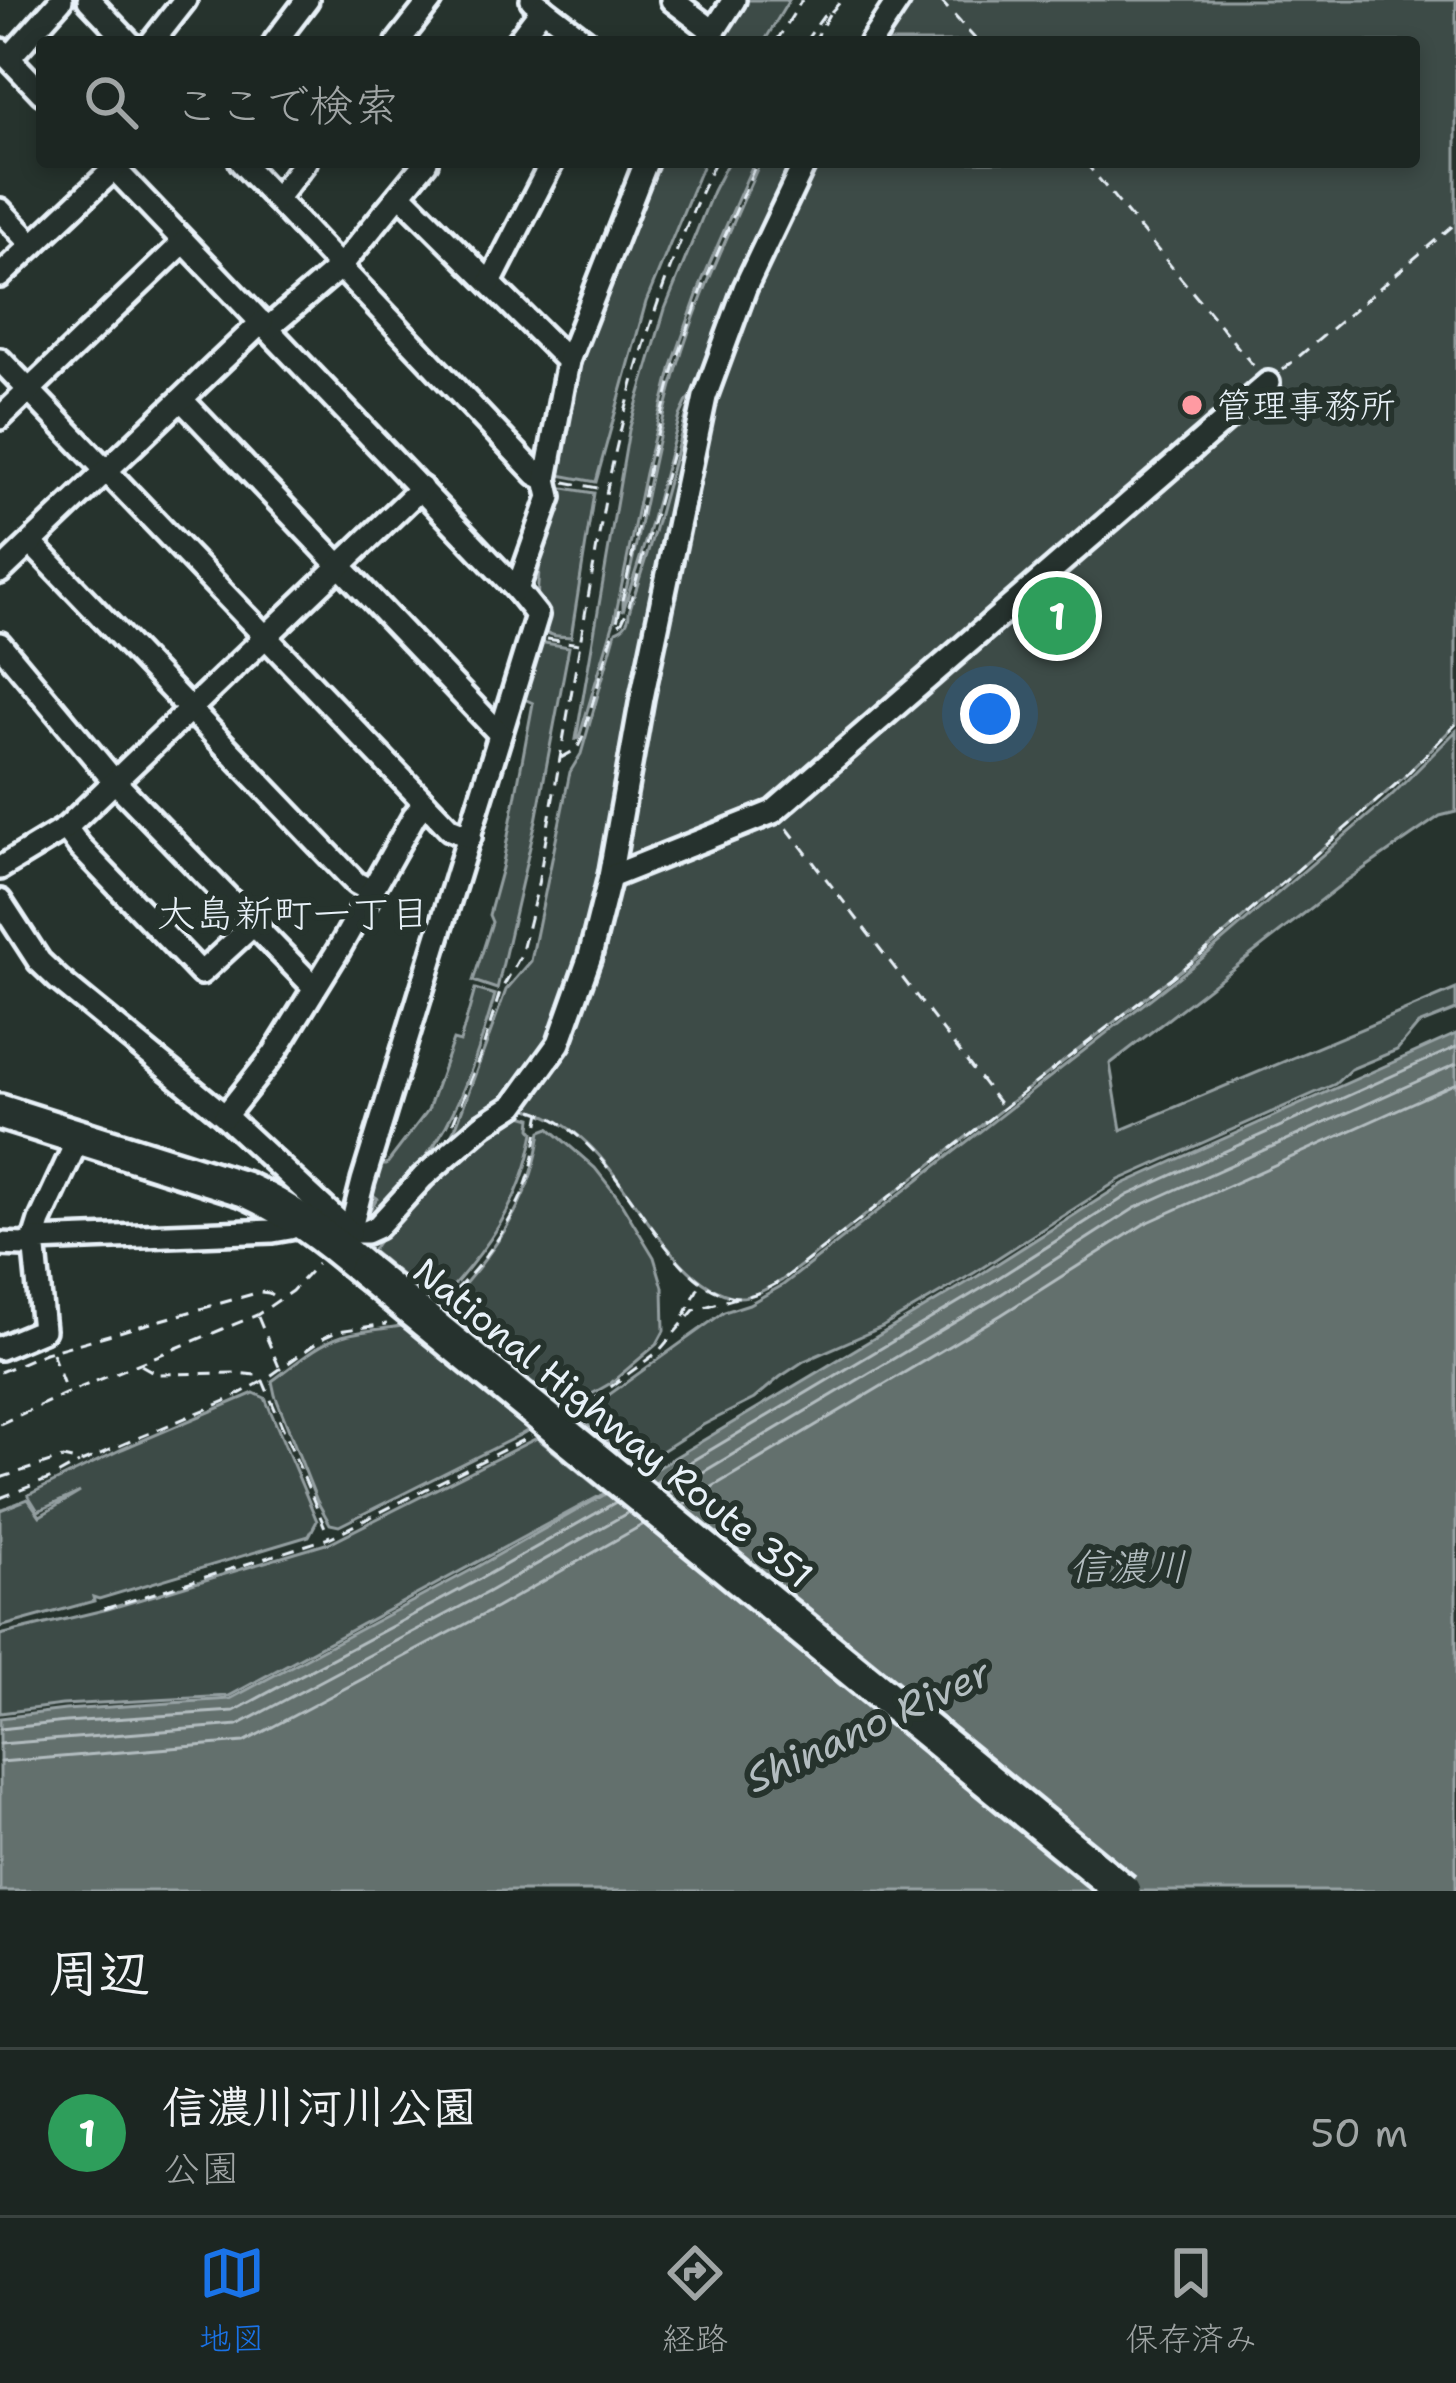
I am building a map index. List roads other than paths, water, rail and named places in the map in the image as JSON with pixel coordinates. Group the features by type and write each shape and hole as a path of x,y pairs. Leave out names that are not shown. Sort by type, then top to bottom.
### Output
{"highway":[{"name":"National Highway Route 351","path":"0,1112 244,1189 302,1221 1124,1891"}],"street":[{"path":"36,87 4,54 62,0"},
{"path":"89,0 123,36"},
{"path":"157,36 184,0"},
{"path":"280,36 307,0"},
{"path":"403,36 431,0"},
{"path":"672,0 709,36"},
{"path":"711,36 734,0"},
{"path":"875,36 899,0"},
{"path":"520,36 537,4 579,36"},
{"path":"0,276 109,168"},
{"path":"115,168 537,615 470,837 335,1247"},
{"path":"247,168 536,474 546,479"},
{"path":"276,199 300,168"},
{"path":"0,572 264,326 340,267 421,168"},
{"path":"490,283 549,168"},
{"path":"518,590 550,497 546,479 568,361 644,168"},
{"path":"335,1247 376,1227 423,1177 514,1105 559,1043 590,956 610,877 705,397 745,288 802,168"},
{"path":"401,195 568,361"},
{"path":"0,210 33,245"},
{"path":"0,418 184,242"},
{"path":"0,360 450,829 470,837"},
{"path":"610,877 773,812 1268,383"},
{"path":"182,400 500,734"},
{"path":"0,868 65,828 421,488"},
{"path":"32,544 356,883 371,891"},
{"path":"0,644 115,782 314,987"},
{"path":"225,1116 280,1045 425,803"},
{"path":"65,828 201,973 252,926"},
{"path":"0,901 39,961 225,1116 335,1247"},
{"path":"0,1348 43,1330 34,1240 79,1137"},
{"path":"0,1244 273,1231 302,1221"}],"water":[{"name":"信濃川","path":"1456,1034 1456,1891 0,1891 0,1718 230,1699 652,1471 1123,1184"}],"place":[{"name":"管理事務所","path":"1192,405"},
{"name":"信濃川河川公園","path":"1057,616"}],"district":[{"name":"大島新町一丁目","path":"293,913"}],"water label":[{"name":"Shinano River","path":"868,1725"}]}
